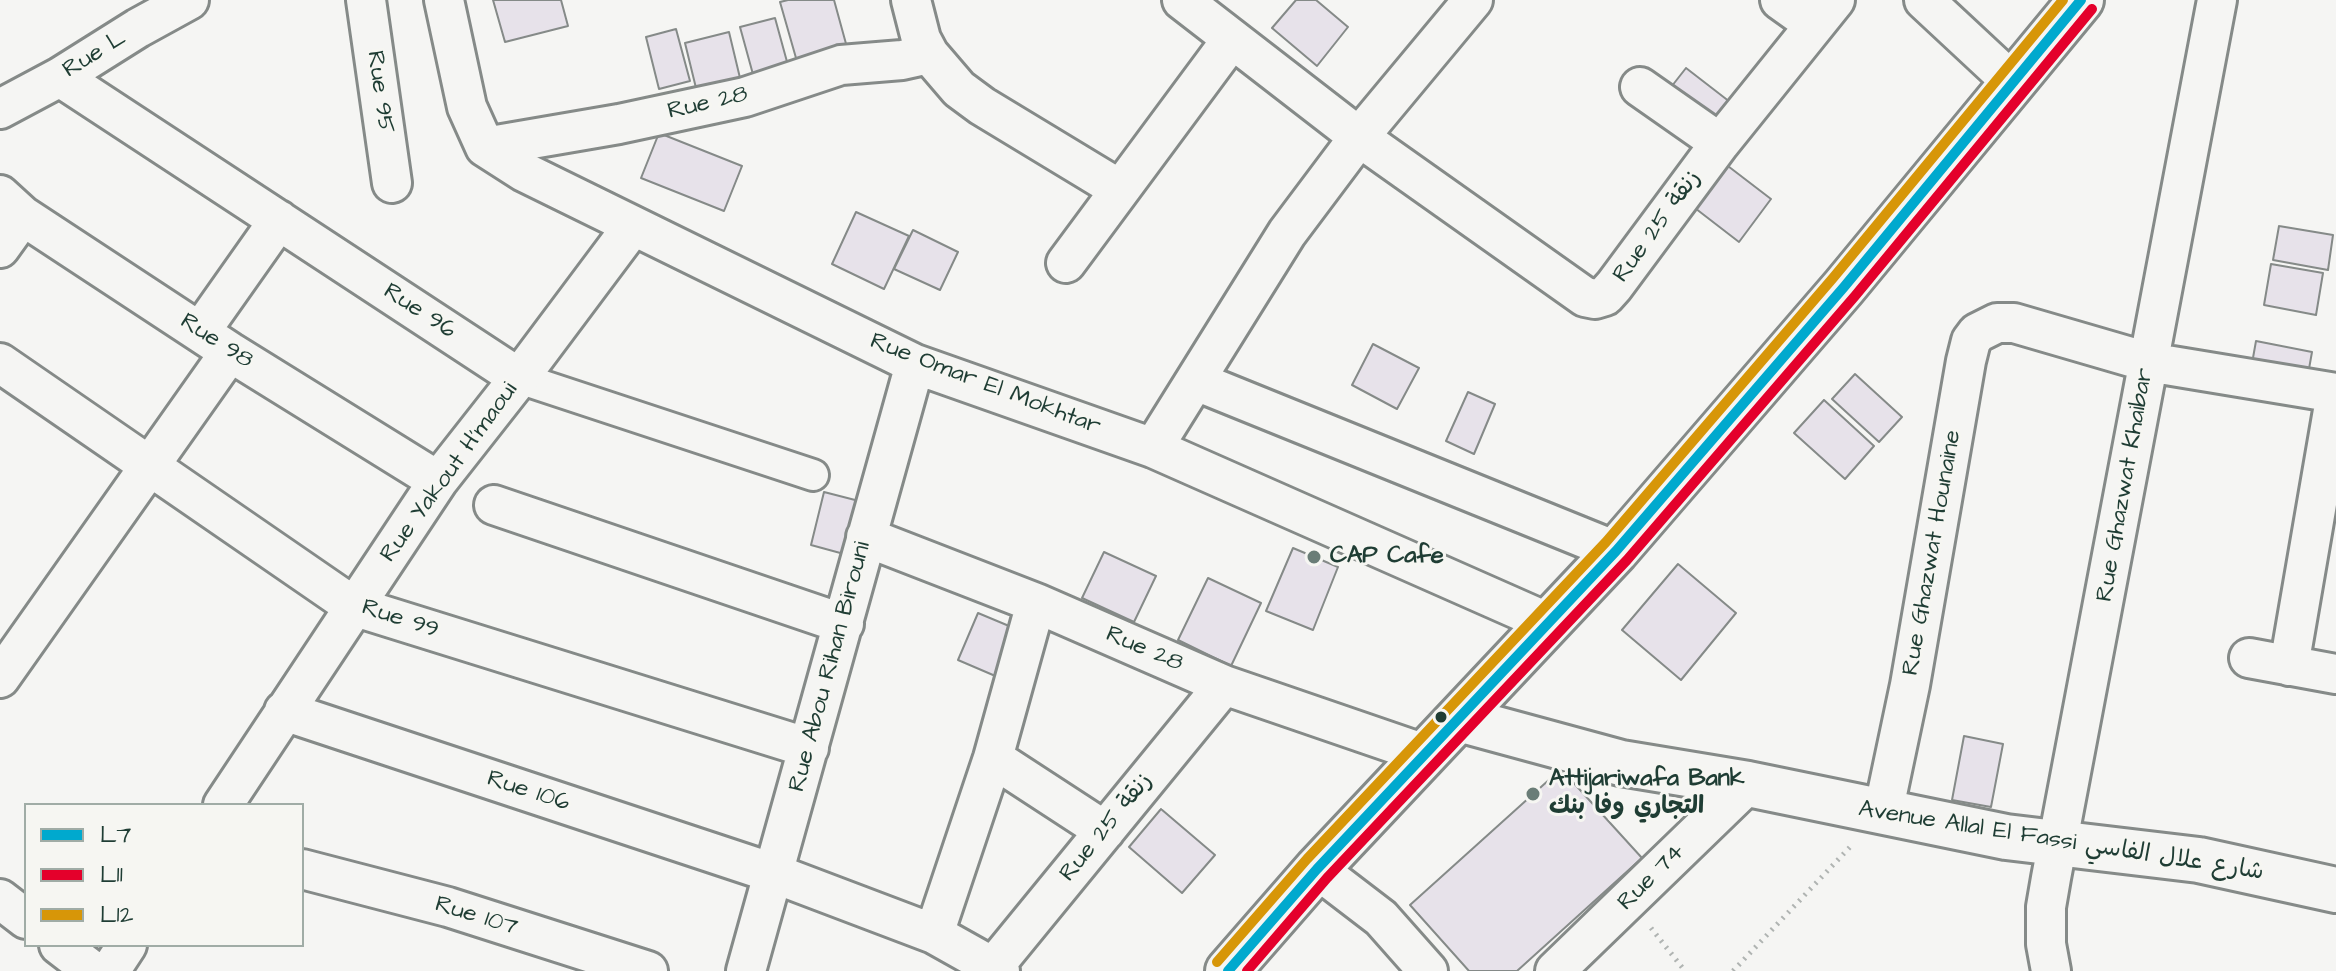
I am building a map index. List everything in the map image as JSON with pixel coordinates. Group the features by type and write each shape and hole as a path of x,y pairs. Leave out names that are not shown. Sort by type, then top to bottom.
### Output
{"main road":[{"path":"1228,971 1317,869 1616,551 1844,287 2081,0"},
{"name":"Avenue Allal El Fassi شارع علال الفاسي","path":"1459,719 1621,763 1748,784 2006,837 2199,860 2336,890"}],"street":[{"name":"Rue L","path":"5,95 60,77 130,14 189,0"},
{"name":"Rue 95","path":"366,0 392,183"},
{"path":"444,0 467,107 485,147"},
{"path":"911,0 921,39 929,54 959,89 1119,189"},
{"path":"1182,0 1359,137"},
{"path":"1153,448 1287,233 1359,137 1473,0"},
{"path":"1780,0 1825,13"},
{"path":"1924,0 2011,81"},
{"name":"Rue Ghazwat Khaibar","path":"2051,971 2046,944 2046,907 2217,0"},
{"name":"Rue 25 زنقة","path":"1359,137 1585,297 1595,299 1605,296 1614,286 1720,143 1825,13"},
{"path":"1066,263 1232,39"},
{"name":"Rue 28","path":"485,147 619,124 745,97 841,65 902,60 929,54"},
{"name":"Rue 96","path":"60,77 519,378 813,475"},
{"path":"1640,87 1720,143"},
{"name":"Rue Omar El Mokhtar","path":"485,147 524,172 632,227 915,364 1153,448 1549,623"},
{"path":"0,248 12,206"},
{"name":"Rue 98","path":"12,206 215,342 438,481"},
{"path":"0,678 150,467 279,220"},
{"name":"Rue Yakout H'maoui","path":"224,803 438,481 632,227"},
{"name":"Rue Ghazwat Hounaine","path":"1883,813 1910,685 1971,341 1985,327 2014,323 2148,362"},
{"path":"2148,362 2336,393 2289,666"},
{"name":"Rue 99","path":"0,363 353,606 809,748"},
{"name":"Rue Abou Rihan Birouni","path":"746,971 915,364"},
{"path":"1196,381 1616,551"},
{"path":"494,505 844,624"},
{"name":"Rue 28","path":"866,537 1036,603 1224,685 1425,754"},
{"path":"934,934 993,758 1036,603"},
{"path":"2249,658 2336,674"},
{"name":"Rue 25 زنقة","path":"994,970 1224,685"},
{"name":"Rue 106","path":"284,711 773,873 934,934 994,970"},
{"path":"993,758 1105,831"},
{"name":"Rue 74","path":"1555,971 1748,784"},
{"path":"1317,869 1381,918 1428,971"},
{"name":"Rue 107","path":"304,870 448,907 648,971"},
{"path":"0,899 24,917"},
{"path":"62,947 93,971"},
{"path":"110,971 126,947"}],"path":[{"path":"1733,971 1883,813"},
{"path":"1629,901 1685,971"}],"building":[{"path":"493,0 561,0 568,26 505,42"},
{"path":"834,0 848,51 798,65 780,2"},
{"path":"1296,0 1316,0 1348,27 1317,66 1272,28"},
{"path":"775,18 789,69 754,78 740,27"},
{"path":"676,29 690,81 659,89 646,37"},
{"path":"729,32 740,78 696,88 685,43"},
{"path":"1686,68 1730,102 1713,125 1668,91"},
{"path":"659,133 742,166 724,211 641,178"},
{"path":"1724,163 1771,199 1739,242 1691,205"},
{"path":"856,212 909,236 884,289 832,264"},
{"path":"2279,226 2333,235 2328,270 2273,260"},
{"path":"913,230 958,252 940,290 894,269"},
{"path":"2271,264 2323,273 2316,315 2264,305"},
{"path":"2256,341 2312,352 2307,380 2251,369"},
{"path":"1373,344 1419,368 1397,409 1352,385"},
{"path":"1855,374 1902,417 1879,442 1832,399"},
{"path":"1468,392 1495,404 1474,454 1446,441"},
{"path":"1824,400 1874,446 1845,479 1794,433"},
{"path":"824,492 859,501 844,554 811,545"},
{"path":"1293,548 1338,567 1313,630 1266,611"},
{"path":"1104,552 1156,576 1134,622 1082,598"},
{"path":"1678,564 1736,613 1681,680 1622,630"},
{"path":"1208,578 1261,603 1231,666 1178,640"},
{"path":"978,613 1021,631 1000,678 958,660"},
{"path":"1964,736 2003,744 1991,807 1952,800"},
{"path":"1561,769 1642,858 1517,971 1469,971 1410,905"},
{"path":"1161,809 1215,855 1182,893 1129,847"}],"transit line":[{"name":"L12","path":"1217,962 1307,859 1606,542 1833,278 2063,0"},
{"name":"L7","path":"1228,971 1317,869 1616,551 1844,287 2081,0"},
{"name":"L11","path":"1247,971 1327,878 1627,560 1855,296 2092,9"}],"place":[{"name":"CAP Cafe","path":"1314,557"},
{"name":"Attijariwafa Bank التجاري وفا بنك","path":"1533,794"}]}
